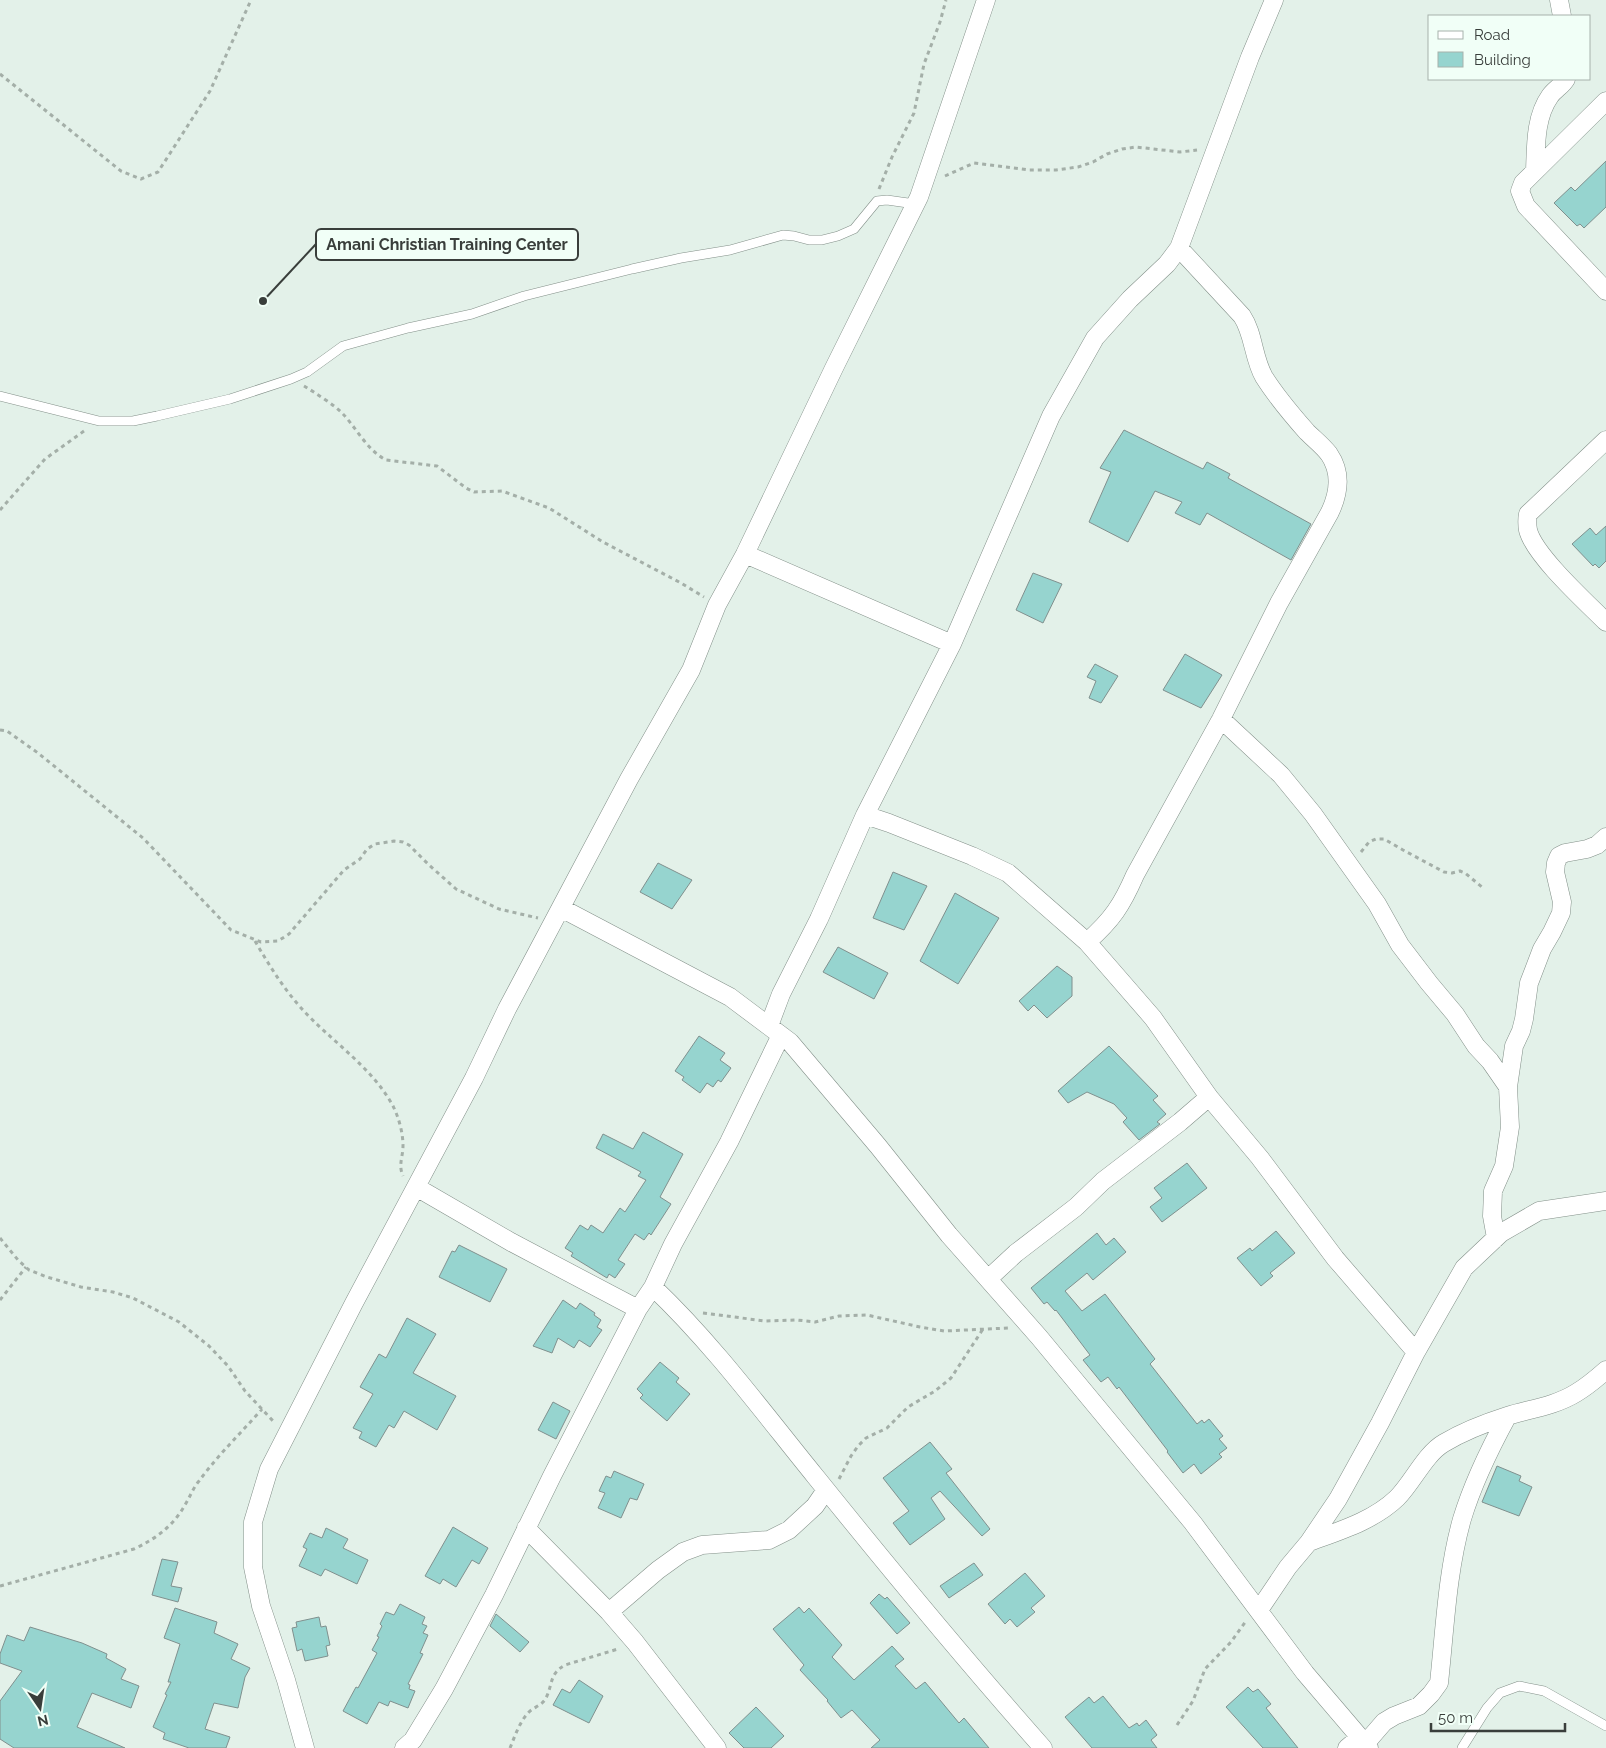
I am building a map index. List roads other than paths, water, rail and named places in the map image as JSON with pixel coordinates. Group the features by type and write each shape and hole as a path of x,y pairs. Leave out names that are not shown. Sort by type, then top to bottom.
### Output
{"street":[{"path":"305,1748 286,1680 260,1606 253,1567 253,1522 269,1469 474,1078 507,1009 629,780 691,670 717,606 745,554 915,204 986,0"},
{"path":"404,1748 413,1740 444,1689 494,1595 526,1528 638,1310 653,1287 673,1244 729,1142 775,1031 781,994 819,919 865,815 952,644 1051,416 1095,338 1180,248 1250,57 1274,0"},
{"path":"1559,0 1562,15"},
{"path":"1535,171 1537,129 1543,110 1551,95 1565,80"},
{"path":"1606,101 1520,188 1526,206 1606,291"},
{"path":"1087,942 1112,918 1123,902 1135,875 1221,719 1279,603 1330,512 1336,498 1338,484 1337,472 1329,454 1292,414 1263,376 1245,320 1180,248"},
{"path":"1606,440 1528,514 1527,521 1528,531 1542,555 1606,622"},
{"path":"745,554 952,644"},
{"path":"1221,719 1281,775 1313,814 1377,904 1400,945 1428,983 1455,1014 1476,1046 1490,1061 1508,1087"},
{"path":"865,815 972,856 1008,874 1087,942 1153,1018 1209,1097 1260,1158 1335,1258 1416,1352"},
{"path":"1496,1238 1492,1216 1493,1191 1504,1166 1510,1127 1508,1087 1514,1046 1521,1031 1529,983 1542,949 1561,913 1562,902 1555,872 1556,862 1559,856 1565,853 1598,845 1606,837"},
{"path":"558,915 730,997 790,1042 878,1146 949,1235 1032,1328 1193,1523 1360,1744 1384,1722 1419,1706 1431,1694 1438,1683 1454,1554 1462,1519 1483,1462 1507,1417"},
{"path":"988,1279 1016,1253 1076,1207 1102,1181 1180,1122 1209,1097"},
{"path":"415,1188 638,1310"},
{"path":"1257,1608 1309,1542 1338,1499 1416,1352 1464,1268 1496,1238 1539,1211 1606,1201"},
{"path":"653,1287 679,1312 917,1601 1043,1748"},
{"path":"1309,1542 1347,1528 1378,1513 1397,1498 1423,1464 1442,1444 1470,1429 1553,1404 1576,1393 1606,1370"},
{"path":"610,1612 658,1570 683,1552 702,1545 769,1540 789,1530 828,1492"},
{"path":"526,1528 610,1612 717,1748"}],"lane":[{"path":"0,396 99,421 133,420 157,416 230,399 291,379 306,372 343,346 408,328 472,314 533,294 632,269 730,250 783,235 809,240 822,240 854,230 877,201 887,200 915,204"},
{"path":"1462,1748 1487,1708 1500,1693 1519,1686 1544,1691 1606,1726"}],"place":[{"name":"Amani Christian Training Center","path":"263,301"}]}
